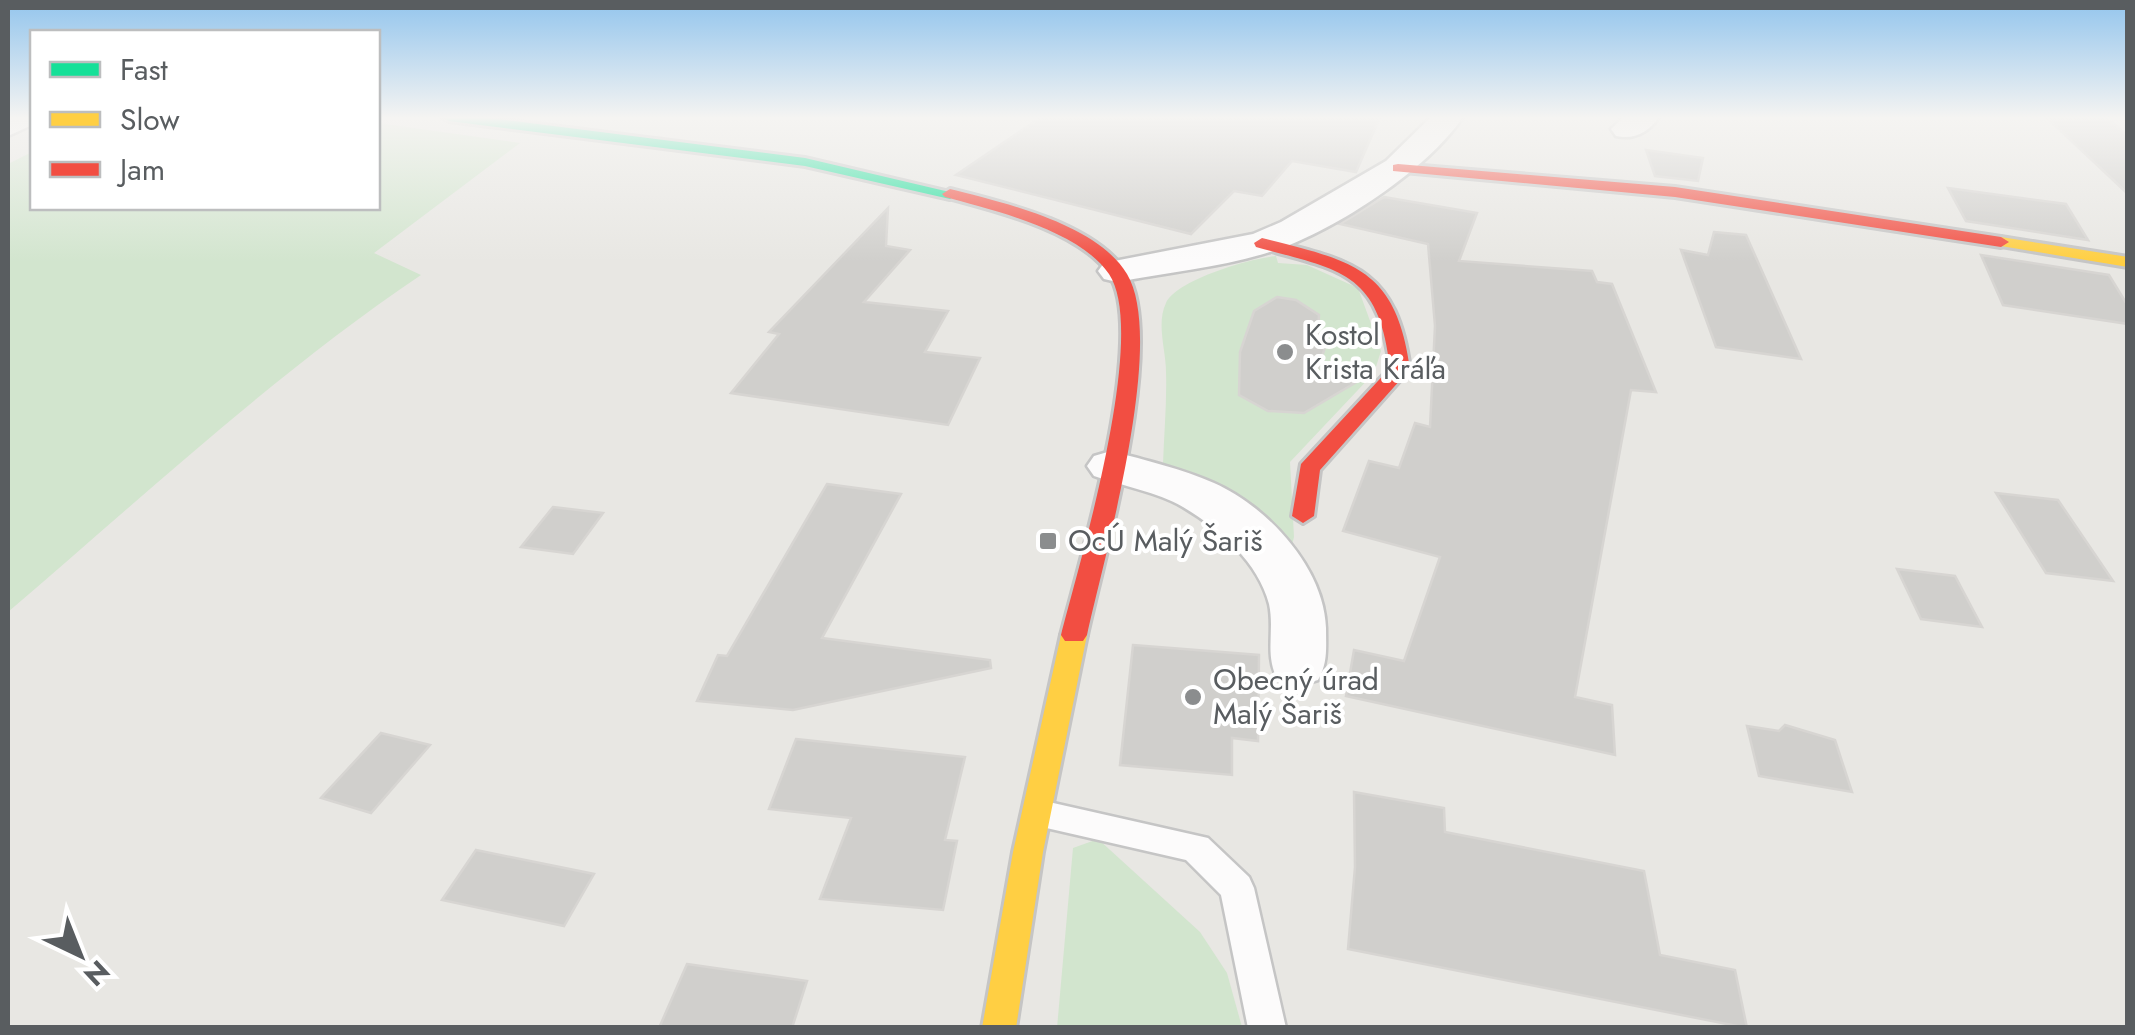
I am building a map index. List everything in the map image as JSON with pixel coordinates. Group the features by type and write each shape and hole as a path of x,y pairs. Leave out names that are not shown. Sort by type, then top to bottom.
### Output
{"street":[{"path":"807,165 1007,206 1062,229 1117,271 1128,294 1127,375 1037,814 999,1028"},
{"path":"1117,271 1262,243 1294,230 1401,165"},
{"path":"1398,168 1674,192 2128,262"},
{"path":"1262,243 1351,270 1384,294 1399,327 1400,369 1310,469 1303,516"},
{"path":"1111,466 1199,495 1257,538 1289,579 1298,612 1298,665"}],"lane":[{"path":"1037,814 1196,848 1237,888 1267,1028"}],"green space":[{"path":"8,165 30,165 30,210 380,210 380,165 490,165 374,253 421,275 261,395 8,612"},
{"path":"1276,256 1278,263 1307,265 1358,288 1381,351 1374,373 1290,462 1294,537 1289,557 1232,503 1163,464 1166,364 1162,328 1166,303 1184,286 1199,279"},
{"path":"1098,839 1200,932 1227,973 1242,1027 1057,1028 1073,848"}],"building":[{"path":"970,165 1288,165 1262,196 1234,191 1191,234 956,175"},
{"path":"1317,165 1359,165 1356,172"},
{"path":"1651,165 1701,165 1698,181 1655,176"},
{"path":"2097,165 2128,165 2128,194"},
{"path":"1948,188 2066,204 2088,240 1966,221"},
{"path":"1384,197 1477,213 1459,261 1592,271 1597,282 1612,284 1656,392 1631,390 1575,697 1612,705 1615,755 1346,696 1354,650 1404,661 1440,557 1343,531 1369,461 1399,468 1415,423 1430,427 1435,326 1428,244 1340,224"},
{"path":"888,208 886,246 910,250 864,302 948,311 925,352 980,358 948,425 731,393 779,334 769,332"},
{"path":"1714,232 1746,235 1801,359 1716,347 1681,250 1708,255"},
{"path":"1981,255 2109,275 2128,306 2128,324 2003,305"},
{"name":"Kostol Krista Kráľa","path":"1277,297 1296,300 1319,315 1318,334 1322,335 1321,343 1326,344 1316,376 1355,383 1304,413 1268,411 1239,395 1240,352 1254,311"},
{"path":"827,484 901,494 822,638 990,660 991,668 793,710 697,701 718,655 727,656"},
{"path":"1996,493 2058,500 2113,581 2046,573"},
{"path":"553,507 603,513 573,554 521,547"},
{"path":"1897,569 1955,576 1982,627 1921,619"},
{"name":"Obecný úrad Malý Šariš","path":"1133,645 1259,655 1258,741 1232,738 1232,775 1120,765"},
{"path":"1785,725 1835,740 1852,792 1759,776 1747,726 1779,731"},
{"path":"381,733 430,745 371,813 321,798"},
{"path":"796,739 965,757 945,840 957,841 943,910 820,899 851,818 769,809"},
{"path":"1354,792 1444,808 1445,832 1644,871 1660,955 1735,970 1747,1028 1348,949 1355,867"},
{"path":"476,850 594,874 564,926 442,900"},
{"path":"687,964 807,981 792,1028 659,1028"}],"traffic: fast":[{"path":"820,165 950,194"}],"traffic: slow":[{"path":"2001,242 2128,262"},
{"path":"999,1028 1028,852 1074,635"}],"traffic: jam":[{"path":"1398,168 1675,192 2001,242"},
{"path":"950,194 1042,222 1086,245 1119,275 1129,303 1130,345 1116,450 1074,635"},
{"path":"1262,243 1318,259 1360,277 1376,291 1388,310 1396,336 1400,369 1309,469 1303,516"}],"place":[{"name":"Kostol Krista Kráľa","path":"1285,352"},
{"name":"OcÚ Malý Šariš","path":"1048,541"},
{"name":"Obecný úrad Malý Šariš","path":"1193,697"}]}
